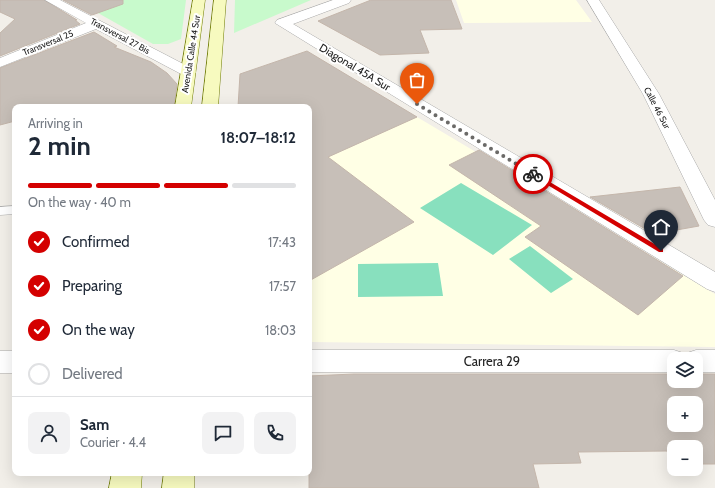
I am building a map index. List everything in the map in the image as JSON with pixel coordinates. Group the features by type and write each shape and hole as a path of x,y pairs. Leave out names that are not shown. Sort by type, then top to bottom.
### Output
{"main road":[{"name":"Avenida Calle 44 Sur","path":"183,104 199,0"},
{"name":"Avenida Calle 44 Sur","path":"210,104 220,0"},
{"path":"125,488 127,476"},
{"path":"178,488 179,476"}],"street":[{"name":"Transversal 27 Bis","path":"51,0 188,72"},
{"name":"Diagonal 45A Sur","path":"345,0 282,23 715,283"},
{"name":"Calle 46 Sur","path":"593,0 651,94 715,220"},
{"name":"Transversal 25","path":"0,63 96,24"},
{"path":"703,360 715,360"},
{"name":"Carrera 29","path":"312,361 667,361"},
{"path":"0,362 12,362"}],"lane":[{"path":"0,211 12,210"}],"shaded area":[{"path":"456,0 576,0 592,22 464,23"},
{"path":"417,117 715,294 715,347 312,342 312,165"}],"green space":[{"path":"75,0 186,0 181,39 168,44 153,44"},
{"path":"235,0 311,0 234,33"},
{"path":"461,183 532,225 493,255 420,208"},
{"path":"530,246 573,279 551,293 509,259"},
{"path":"438,263 443,296 358,297 358,264"}],"building":[{"path":"0,0 44,0 77,20 75,20 80,24 0,56 0,33 15,19 0,12"},
{"path":"63,0 123,0 123,4 92,15"},
{"path":"371,0 451,0 462,29 420,30 429,53 380,55 318,21"},
{"path":"94,32 117,46 114,47 151,62 167,73 177,84 174,104 12,104 12,122 0,125 0,68"},
{"path":"307,51 417,117 328,157 414,222 312,279 312,104 238,104 240,74"},
{"path":"479,150 683,276 638,315 525,237 541,226 449,165"},
{"path":"680,187 699,226 654,234 590,197"},
{"path":"354,374 667,374 667,388 703,388 703,374 715,374 715,464 703,464 703,440 667,440 667,451 578,452 581,463 533,464 539,488 309,488 309,476 312,476 312,376"}],"way so far":[{"path":"417,104 533,174"}],"route":[{"path":"533,174 661,251"}]}
